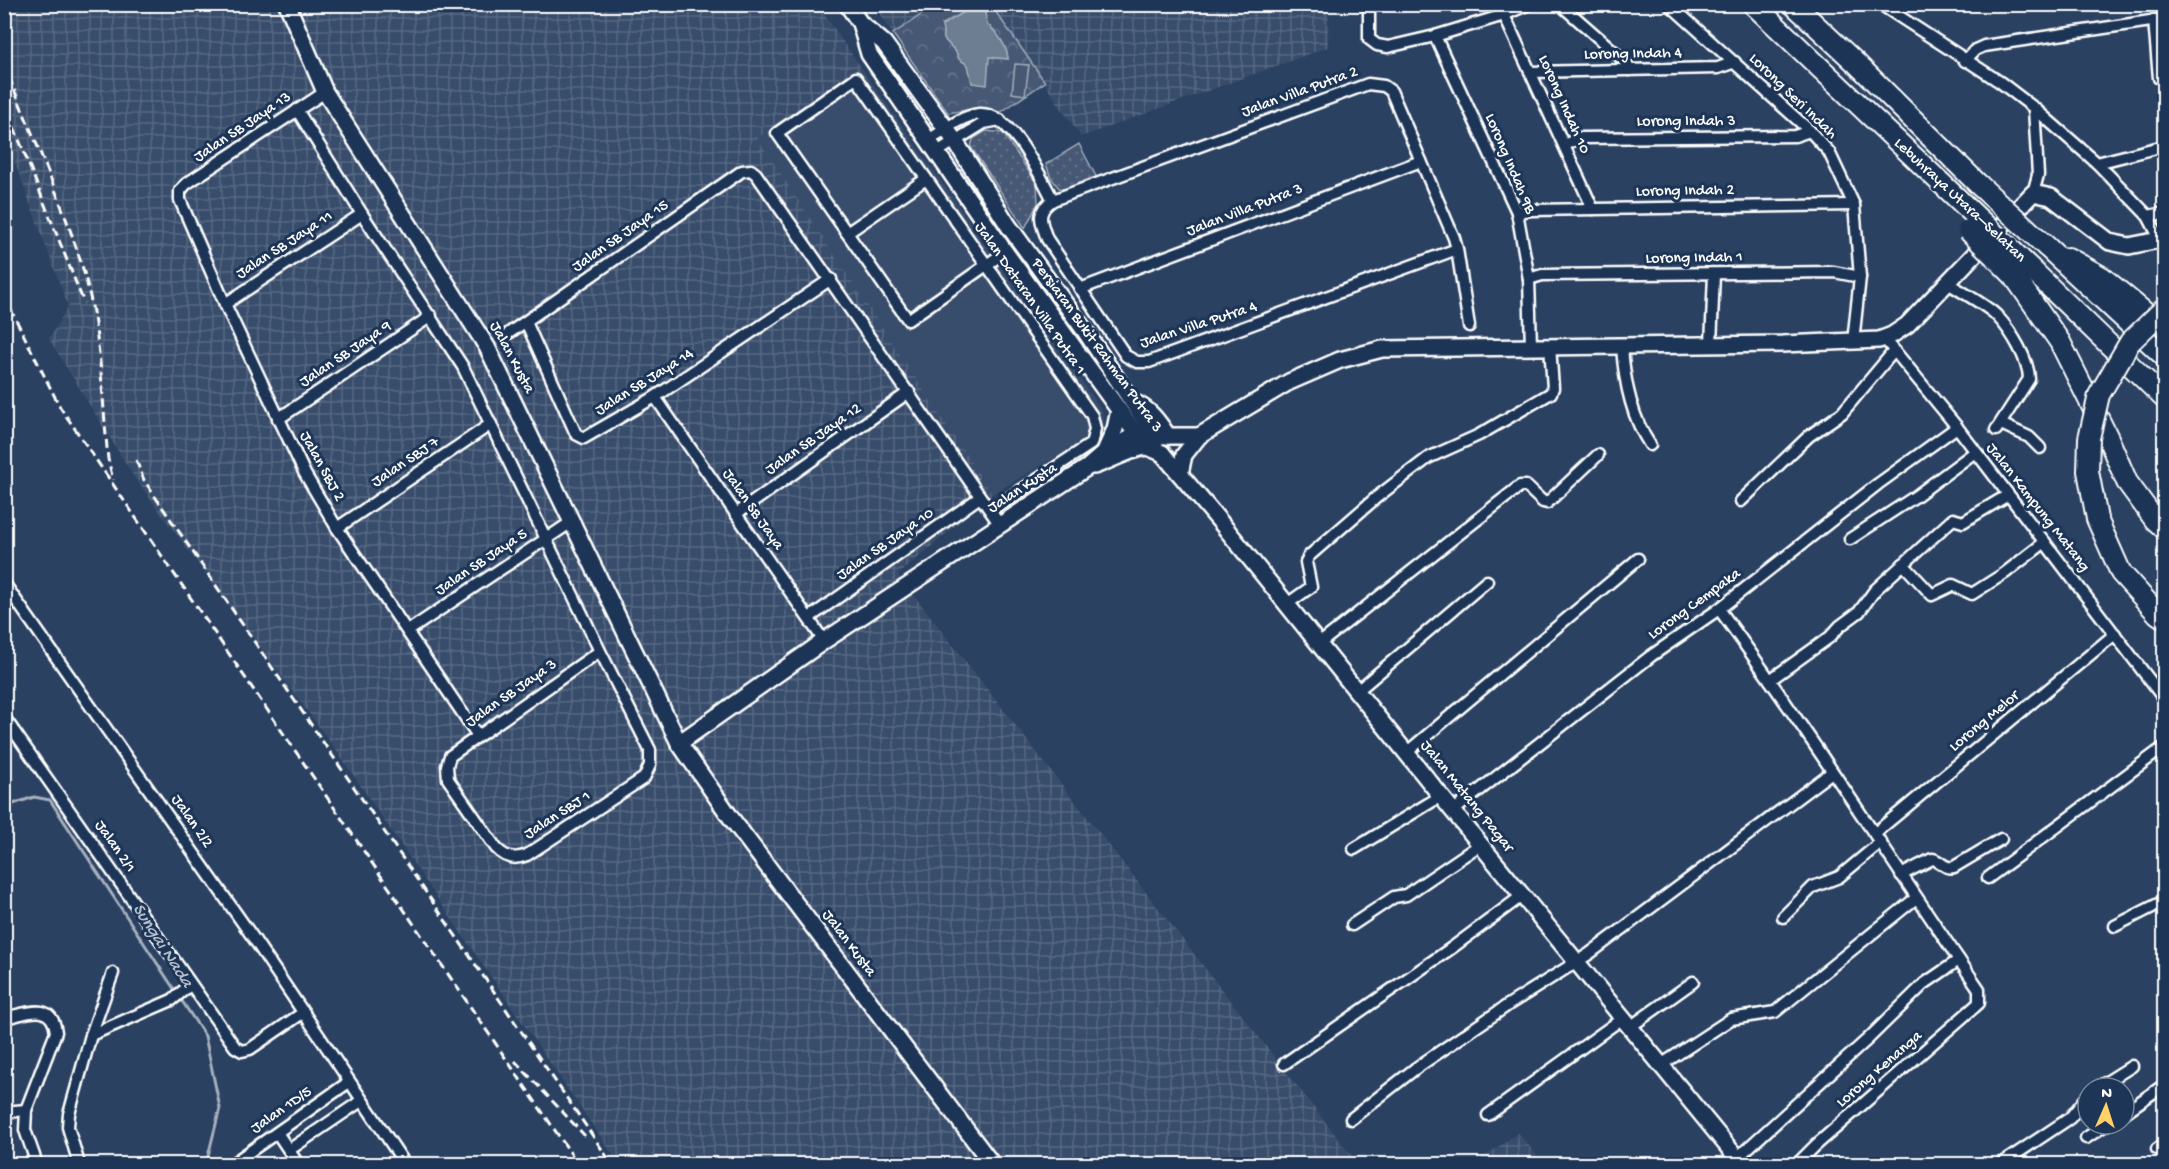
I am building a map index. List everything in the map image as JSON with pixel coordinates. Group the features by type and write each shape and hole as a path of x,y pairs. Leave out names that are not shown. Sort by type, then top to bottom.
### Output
{"highway":[{"name":"Lebuhraya Utara–Selatan","path":"1753,4 1955,197 1959,215 1975,226 2022,272 2164,398"},
{"name":"Lebuhraya Utara–Selatan","path":"1793,4 1979,184 2164,356"},
{"path":"2047,248 2090,268 2164,326"},
{"path":"2022,272 2108,438 2127,482 2155,520 2164,528"},
{"path":"2164,309 2130,342 2099,395 2089,438 2088,471 2097,519 2121,573 2164,618"}],"street":[{"name":"Jalan Kusta","path":"287,4 325,92 487,347 679,742 731,818 992,1164"},
{"name":"Persiaran Bukit Rahman Putra 3","path":"847,4 860,23 885,43 950,135 1008,225 1085,331 1124,405"},
{"path":"1369,4 1368,39 1377,45 1388,47 1435,36 1504,15 1529,4"},
{"path":"1560,4 1626,62 1629,70"},
{"name":"Lorong Seri Indah","path":"1669,4 1810,131 1829,152 1854,205 1860,277 1853,342"},
{"path":"1880,4 2000,82 2034,108 2097,163 2148,216 2162,239 2129,246 2110,242 2051,197 2033,193"},
{"name":"Lorong Indah 10","path":"1504,15 1593,208"},
{"path":"1965,61 1975,50 1984,46 2159,20 2159,78"},
{"name":"Persiaran Bukit Rahman Putra 3","path":"860,23 869,54 1005,252 1077,352 1154,442"},
{"name":"Lorong Indah 9B","path":"1435,36 1517,212 1528,279 1531,346"},
{"name":"Lorong Indah 4","path":"1531,72 1718,68 1735,62"},
{"name":"Jalan Dataran Villa Putra 1","path":"847,233 777,133 856,78 1092,416 1095,429 1091,444 991,510"},
{"name":"Jalan Villa Putra 2","path":"1053,200 1368,84 1384,86 1391,91 1457,249 1469,326"},
{"name":"Jalan SB Jaya 13","path":"180,191 186,184 325,92"},
{"path":"1180,474 1184,455 1195,439 1289,382 1340,360 1382,348 1712,345 1853,342 1884,338 1906,325 2033,193 2038,175 2034,108"},
{"path":"297,110 362,214 463,367 600,651"},
{"path":"933,146 950,135 964,118 981,114 1000,120 1012,133 1053,200"},
{"name":"Lorong Indah 3","path":"1564,145 1579,138 1795,136 1810,131"},
{"path":"2097,163 2164,146"},
{"name":"Jalan Villa Putra 3","path":"1080,289 1421,161"},
{"name":"Jalan SB Jaya 15","path":"509,333 742,171 751,170 756,174 831,279"},
{"path":"926,178 847,233 908,320 1005,252"},
{"name":"Jalan SBJ 2","path":"180,191 180,200 225,304 305,474 337,528 478,736"},
{"name":"Jalan Villa Putra 4","path":"1053,200 1044,206 1041,212 1041,222 1047,239 1126,356 1137,362 1149,362 1457,249"},
{"name":"Lorong Indah 2","path":"1517,212 1593,208 1854,205"},
{"path":"2148,216 2164,213"},
{"name":"Jalan SB Jaya 11","path":"225,304 362,214"},
{"name":"Lorong Indah 1","path":"1528,279 1542,275 1834,272 1860,277"},
{"path":"1712,345 1714,274"},
{"path":"831,279 1000,525"},
{"name":"Jalan SB Jaya 14","path":"526,322 578,437 587,437 655,397 831,279"},
{"path":"1948,283 1998,316 2018,347 2029,369 2029,379 1998,427 2029,437 2040,447"},
{"name":"Jalan SB Jaya 9","path":"278,419 431,316"},
{"path":"1077,352 1076,332 1085,331"},
{"name":"Jalan Kampung Matang","path":"1884,338 1957,427 2164,699"},
{"path":"1287,604 1311,586 1306,562 1309,556 1377,497 1428,458 1479,435 1551,393 1553,388 1550,346"},
{"path":"1622,346 1630,400 1639,428 1650,445"},
{"path":"1741,501 1809,436 1842,413 1894,351"},
{"name":"Jalan SB Jaya 12","path":"736,514 909,392"},
{"name":"Jalan SB Jaya","path":"655,397 824,641"},
{"path":"1103,454 1110,444 1124,405 1144,406 1152,413 1154,442 1195,439"},
{"name":"Jalan SBJ 7","path":"337,528 491,424"},
{"name":"Lorong Cempaka","path":"1453,811 1651,656 1719,609 1878,484 1957,427"},
{"name":"Jalan Kusta","path":"679,742 824,641 1088,468 1103,454 1154,442"},
{"name":"Jalan Kusta","path":"1088,468 1109,462 1154,442"},
{"name":"Jalan Matang Pagar","path":"1154,442 1739,1161"},
{"path":"1850,539 1916,496 1975,452"},
{"path":"1319,644 1520,486 1526,486 1547,503 1598,455"},
{"path":"1020,491 1030,506"},
{"path":"1770,680 1830,637 1840,626 1859,612 1875,590 1953,519 1963,522 2008,495"},
{"name":"Jalan SB Jaya 10","path":"808,618 981,497"},
{"name":"Jalan SB Jaya 5","path":"408,631 573,520"},
{"path":"1903,564 1932,595 1953,585 1972,594 2045,543"},
{"path":"1406,753 1638,560"},
{"path":"1356,692 1487,581"},
{"name":"Jalan 2/2","path":"4,583 304,1012 405,1164"},
{"path":"1719,609 1878,837 1916,898 1959,960 1924,984 1739,1161"},
{"name":"Lorong Melor","path":"1783,917 1813,887 1839,877 1878,837 2115,634"},
{"name":"Jalan SB Jaya 3","path":"447,766 450,756 600,651"},
{"name":"Jalan SBJ 1","path":"447,766 448,779 496,848 507,857 514,858 527,855 644,777 650,765 650,750 600,651"},
{"name":"Jalan 2/1","path":"4,717 187,989 235,1047 242,1051 250,1049 304,1012"},
{"path":"1988,878 2164,747"},
{"path":"1352,1119 1416,1068 1576,960 1589,954 1832,772"},
{"path":"1354,849 1441,796"},
{"path":"1901,875 1932,859 1936,859 1946,867 1954,867 2001,839"},
{"path":"1352,926 1394,897 1406,895 1481,844"},
{"path":"1284,1064 1403,983 1523,895"},
{"path":"1661,1065 1731,1019 1775,1012 1916,898"},
{"path":"2115,926 2164,901"},
{"name":"Lorong Kenanga","path":"1797,1164 1979,1003 1979,989 1959,960"},
{"path":"80,1164 68,1127 69,1114 91,1035 113,973"},
{"path":"1488,1114 1627,1022 1693,982"},
{"path":"91,1035 172,1000 187,989"},
{"path":"4,1018 39,1011 52,1016 55,1023 56,1032 26,1110 26,1130 37,1164"},
{"path":"2116,1076 2132,1066"},
{"name":"Jalan 1D/5","path":"232,1164 278,1134 349,1082"},
{"path":"2136,1105 2164,1085"},
{"path":"288,1150 361,1101"},
{"path":"4,1112 26,1110"},
{"path":"2001,1164 2070,1118 2076,1111"},
{"path":"278,1134 298,1164"}],"shaded area":[{"path":"5,5 818,5 862,69 757,138 992,494 898,575 1358,1164 619,1164 334,747 134,477 49,339 68,306 5,136"},
{"path":"873,5 936,5 893,34"},
{"path":"969,5 978,5 985,13 987,24 1006,49 1008,59 989,57 987,85 972,83 968,65 959,59 944,39 942,25 963,13"},
{"path":"991,5 1329,5 1328,47 1081,137"},
{"path":"862,69 1102,410 1104,430 992,494 756,138"},
{"path":"1518,1133 1544,1164 1474,1164"}],"green space":[{"path":"936,5 969,5 963,13 942,25 944,39 959,59 968,65 989,57 1008,59 1004,44 987,24 985,13 978,5 991,5 1045,82 1001,112 973,109 948,113 893,34","holes":["1015,64 1029,65 1025,95 1012,93"]},
{"path":"1014,63 1029,65 1026,95 1012,94"},
{"path":"986,131 1003,133 1037,184 1038,203 1025,228 971,147 973,139"},
{"path":"1079,144 1098,180 1071,190 1059,188 1051,178 1046,164"}],"waterway":[{"name":"Sungai Nada","path":"4,807 34,797 50,800 176,992"},
{"name":"Sungai Nada","path":"180,998 205,1036 220,1108 206,1164"}],"railway":[{"path":"4,65 56,192 83,269 94,316 108,459 113,480"},
{"path":"4,102 84,303"},
{"path":"4,296 60,407 578,1164"},
{"path":"136,460 144,480 158,501 612,1164"},
{"path":"515,1061 585,1136"}]}
